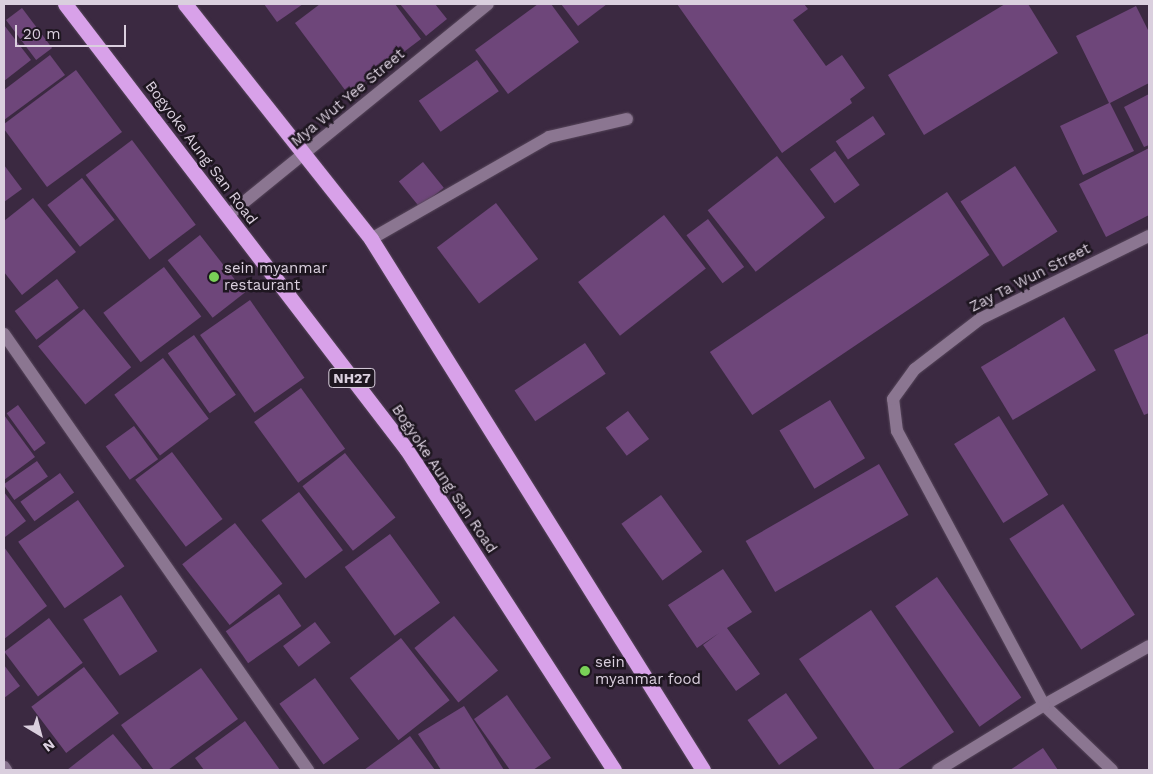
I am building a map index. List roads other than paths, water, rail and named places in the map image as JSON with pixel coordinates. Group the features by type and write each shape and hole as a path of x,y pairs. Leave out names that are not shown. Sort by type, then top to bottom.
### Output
{"highway":[{"name":"Bogyoke Aung San Road","path":"65,4 406,450 614,770"},
{"path":"185,4 307,154 371,239 703,770"}],"street":[{"name":"Mya Wut Yee Street","path":"227,216 307,154 488,4"},
{"path":"371,239 549,137 627,119"},
{"name":"Zay Ta Wun Street","path":"1112,770 1044,705 898,431 892,398 915,369 980,319 1149,236"},
{"path":"4,334 308,770"},
{"path":"938,770 1044,705 1149,646"}],"place":[{"name":"sein myanmar restaurant","path":"214,277"},
{"name":"sein myanmar food","path":"585,671"}]}
